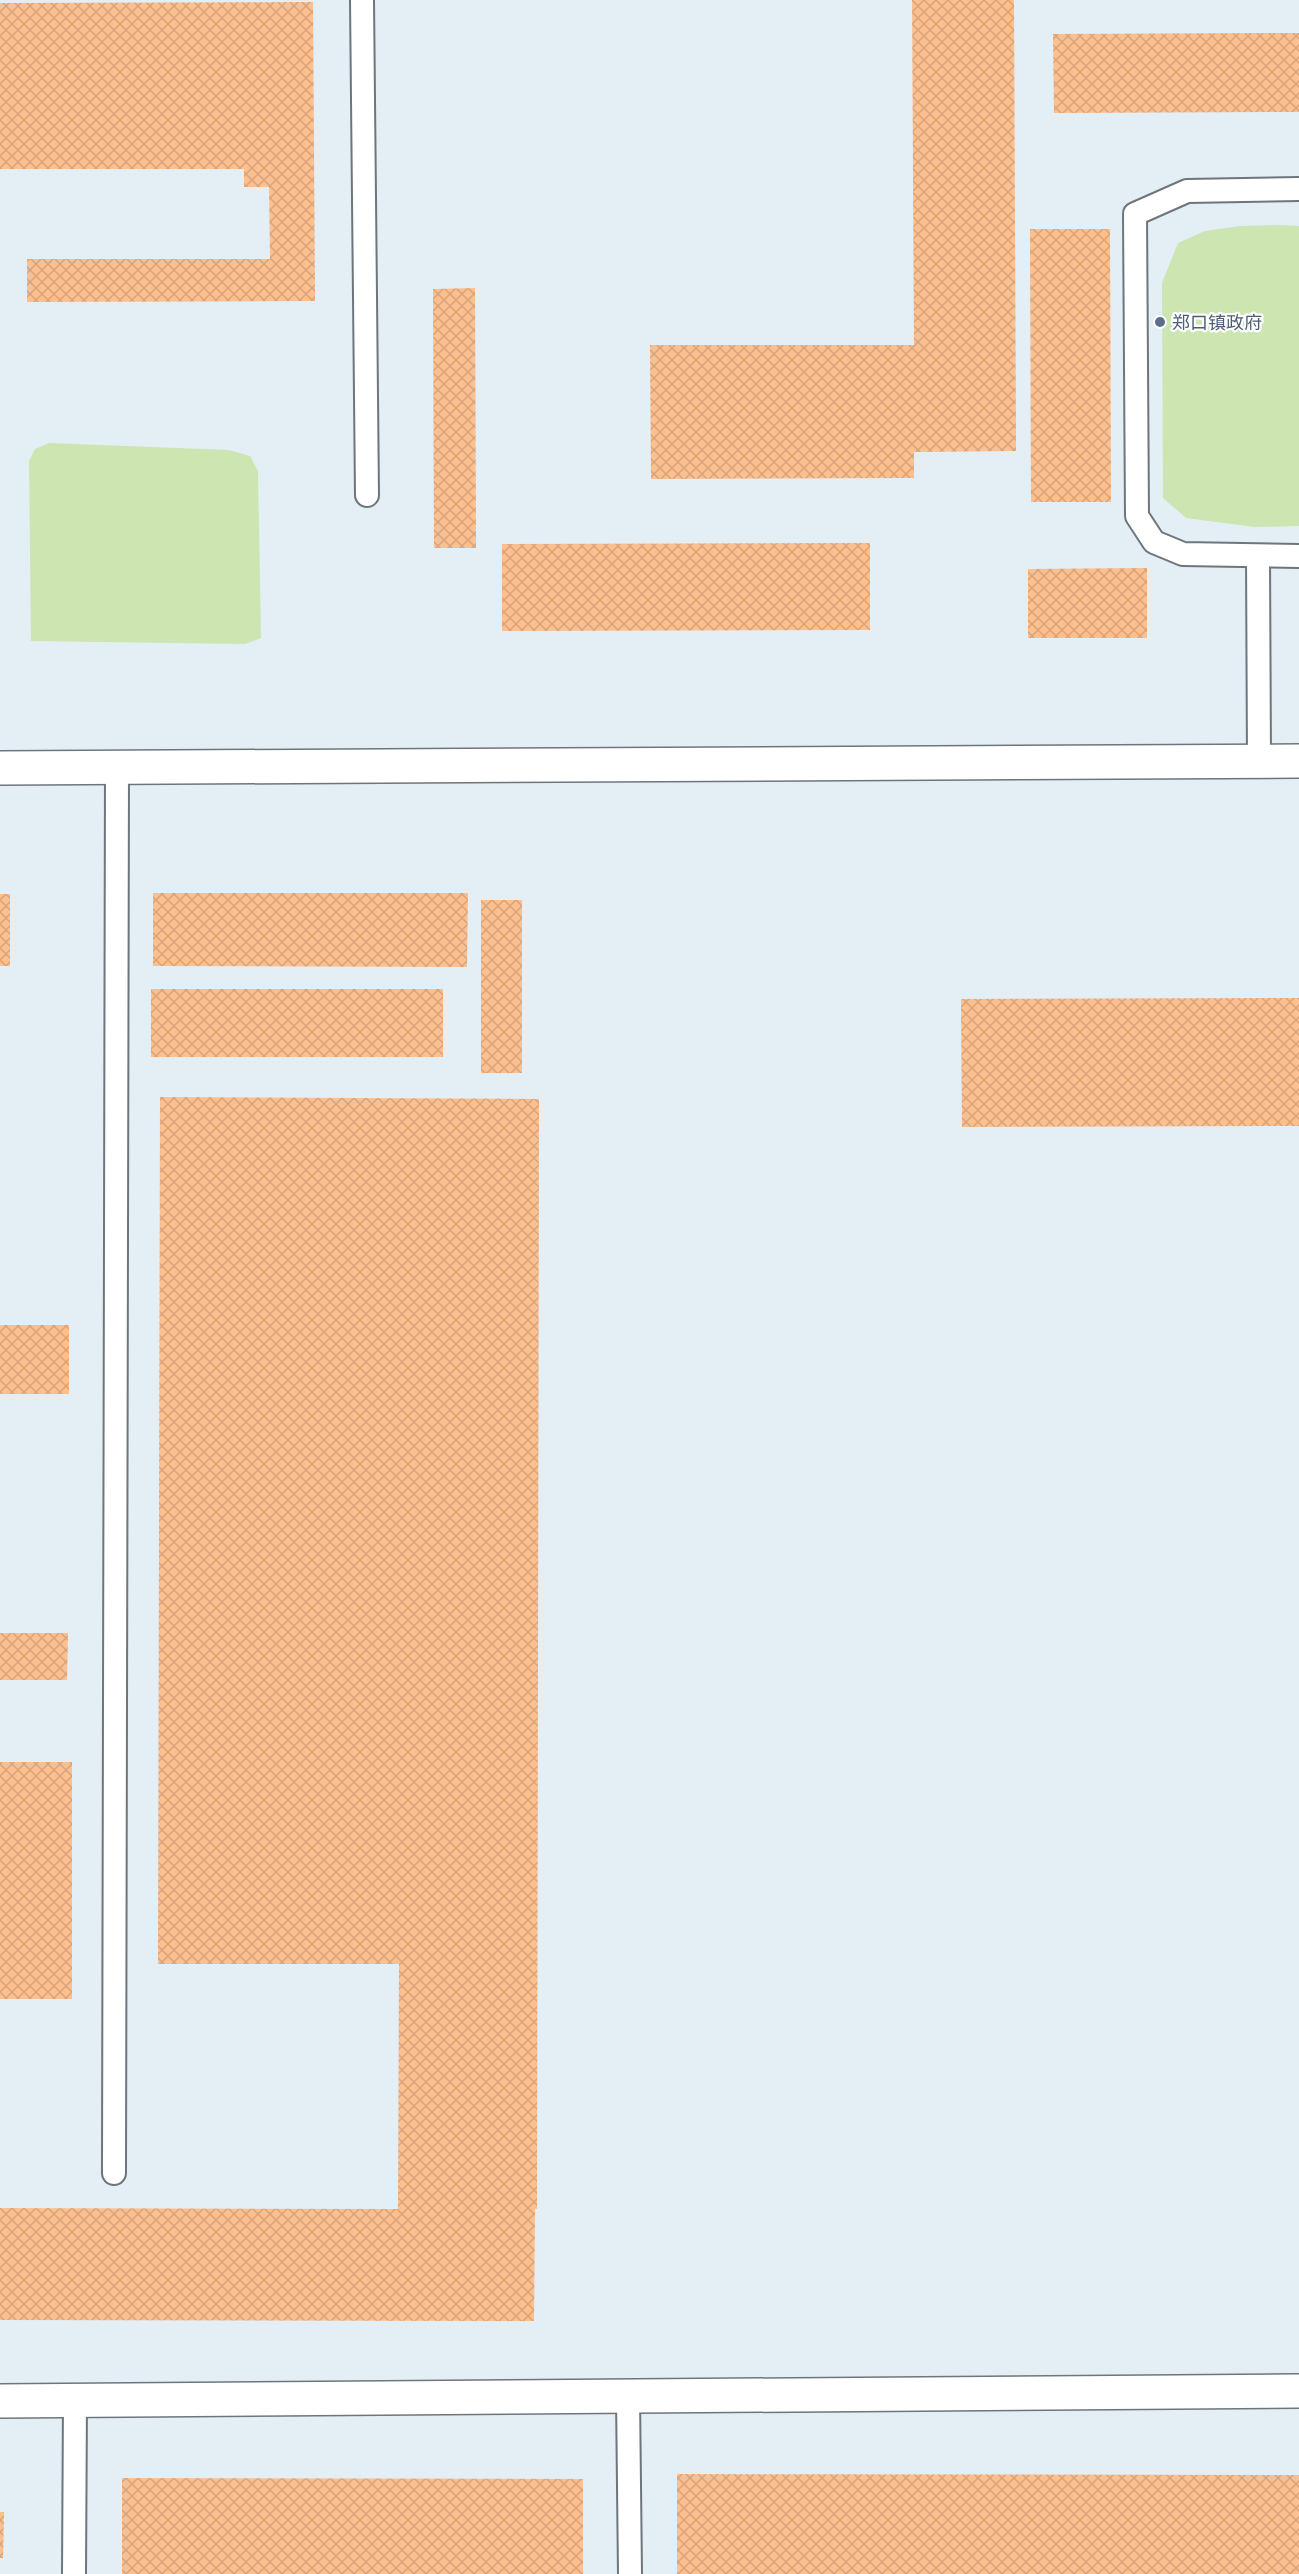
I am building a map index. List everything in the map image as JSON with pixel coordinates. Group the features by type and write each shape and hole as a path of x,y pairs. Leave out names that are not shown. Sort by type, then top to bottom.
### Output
{"street":[{"path":"0,768 1299,762"},
{"path":"0,2401 1299,2391"}],"lane":[{"path":"362,0 367,495"},
{"path":"1299,189 1187,191 1135,214 1137,516 1154,542 1183,554 1299,556"},
{"path":"1258,556 1259,762"},
{"path":"114,2173 117,767"},
{"path":"628,2396 630,2574"},
{"path":"74,2574 75,2400"}],"green space":[{"path":"1240,226 1299,226 1299,526 1255,527 1186,518 1163,498 1162,283 1178,243 1205,231"},
{"path":"49,443 229,450 250,456 258,471 261,638 245,644 31,641 29,461 35,449"}],"building":[{"path":"912,0 1014,0 1016,451 914,452 914,478 651,479 650,345 914,345"},
{"path":"313,2 315,301 27,302 27,259 270,259 269,187 244,187 244,169 0,169 0,3"},
{"path":"1299,33 1299,112 1054,113 1053,34"},
{"path":"1030,229 1110,229 1111,502 1031,502"},
{"path":"475,288 476,548 434,548 433,289"},
{"path":"870,543 870,630 502,631 502,544"},
{"path":"1147,568 1147,638 1028,638 1028,569"},
{"path":"153,893 468,893 467,967 153,966"},
{"path":"0,894 10,894 10,966 0,966"},
{"path":"481,900 522,900 522,1073 481,1073"},
{"path":"151,989 443,989 443,1057 151,1057"},
{"path":"1299,998 1299,1126 962,1127 961,999"},
{"path":"160,1097 539,1099 537,2209 535,2209 534,2321 0,2320 0,2208 398,2209 399,1964 158,1964"},
{"path":"0,1325 69,1325 69,1394 0,1394"},
{"path":"0,1633 68,1633 67,1680 0,1680"},
{"path":"0,1762 72,1762 72,1999 0,1999"},
{"path":"677,2474 1299,2475 1299,2574 677,2574"},
{"path":"122,2478 583,2479 583,2574 122,2574"},
{"path":"0,2512 4,2512 3,2558 0,2558"}],"place":[{"name":"郑口镇政府","path":"1160,322"}]}
